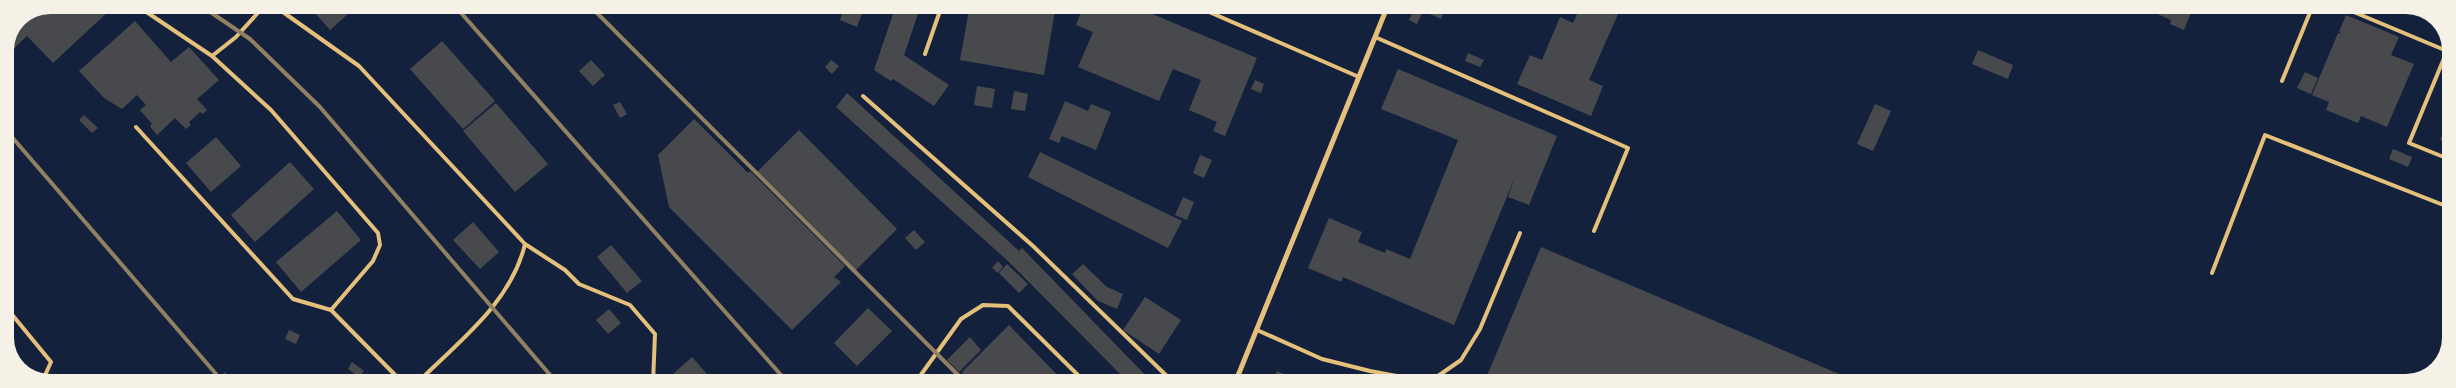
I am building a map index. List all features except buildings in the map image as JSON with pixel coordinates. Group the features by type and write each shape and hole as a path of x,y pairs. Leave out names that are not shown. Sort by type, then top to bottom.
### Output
{"street":[{"path":"1239,374 1385,14"}],"lane":[{"path":"149,14 212,56 272,110 378,233 380,245 373,261 331,310"},
{"path":"212,56 236,37 257,14"},
{"path":"286,14 359,66 525,244 566,270 579,284 630,306 655,334 653,374"},
{"path":"925,54 939,14"},
{"path":"1214,14 1359,77"},
{"path":"2282,81 2309,14"},
{"path":"2358,14 2442,49"},
{"path":"1375,37 1628,148 1594,231"},
{"path":"2442,68 2409,143 2442,156"},
{"path":"863,96 1033,246 1165,374"},
{"path":"136,127 293,299 331,310 394,374"},
{"path":"2212,273 2265,135 2442,204"},
{"path":"1441,374 1461,360 1480,329 1520,233"},
{"path":"425,374 493,308 508,288 520,262 525,244"},
{"path":"921,374 961,319 983,305 1008,306 1077,374"},
{"path":"14,317 51,362 46,374"},
{"path":"1257,330 1322,358 1386,374"}],"railway":[{"path":"213,14 250,39 320,107 549,374"},
{"path":"462,14 780,374"},
{"path":"598,14 957,374"},
{"path":"14,139 216,374"}]}
